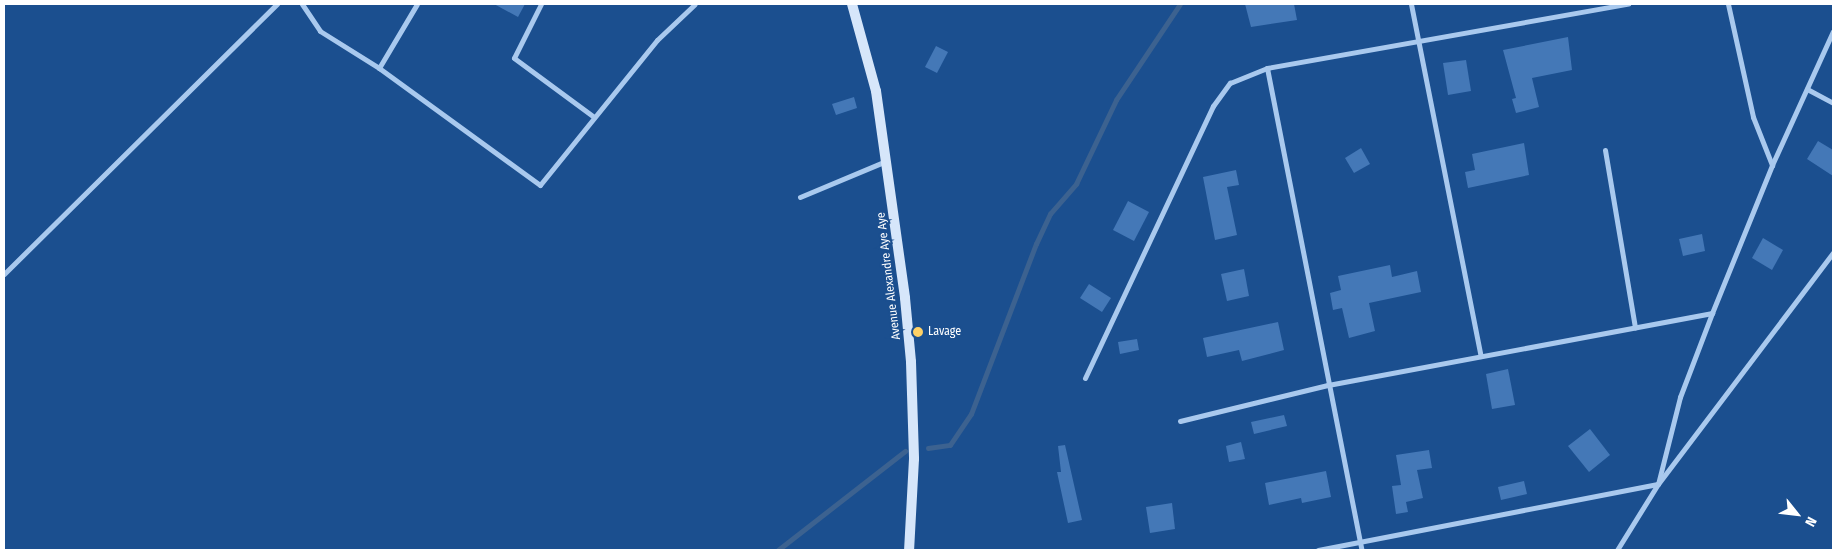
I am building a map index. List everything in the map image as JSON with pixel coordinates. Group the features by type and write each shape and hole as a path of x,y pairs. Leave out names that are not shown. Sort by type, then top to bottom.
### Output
{"street":[{"path":"4,274 277,4"},
{"path":"302,4 320,31 379,68 540,185 657,40 695,4"},
{"path":"379,68 417,4"},
{"path":"541,4 514,58 594,117"},
{"name":"Avenue Alexandre Aye Aye","path":"852,4 869,58 886,161 911,362 914,459 909,550"},
{"path":"1411,4 1481,356"},
{"path":"1085,378 1213,106 1230,83 1267,68 1628,4"},
{"path":"1728,4 1753,117 1772,165"},
{"path":"1658,484 1680,397 1712,313 1772,165 1833,31"},
{"path":"1267,68 1362,550"},
{"path":"1807,89 1833,103"},
{"path":"1605,150 1635,327"},
{"path":"800,197 886,161"},
{"path":"1617,550 1658,484 1833,253"},
{"path":"1180,421 1328,385 1712,313"},
{"path":"1318,550 1658,484"}],"building":[{"path":"494,4 525,4 518,17"},
{"path":"1245,4 1294,4 1297,20 1251,27"},
{"path":"1568,37 1572,70 1532,78 1539,107 1516,113 1512,99 1516,98 1503,50"},
{"path":"936,46 948,52 937,73 925,67"},
{"path":"1466,60 1471,91 1448,95 1443,63"},
{"path":"854,97 857,108 836,115 832,104"},
{"path":"1818,141 1833,150 1833,176 1807,159"},
{"path":"1524,143 1529,175 1468,188 1465,172 1475,170 1472,154"},
{"path":"1361,148 1370,164 1354,173 1345,158"},
{"path":"1236,170 1239,185 1227,187 1237,235 1215,240 1203,177"},
{"path":"1128,201 1149,212 1134,241 1113,230"},
{"path":"1702,234 1705,251 1683,256 1679,239"},
{"path":"1763,238 1783,250 1772,270 1752,258"},
{"path":"1390,265 1392,277 1417,271 1421,292 1369,303 1375,331 1349,338 1342,308 1333,310 1330,293 1341,290 1338,276"},
{"path":"1244,269 1249,296 1227,301 1221,274"},
{"path":"1089,284 1111,298 1102,312 1080,298"},
{"path":"1278,322 1284,350 1242,361 1239,350 1207,357 1203,338"},
{"path":"1137,339 1139,350 1120,354 1118,342"},
{"path":"1508,369 1515,405 1492,409 1486,374"},
{"path":"1284,415 1287,426 1254,434 1251,422"},
{"path":"1590,429 1610,455 1589,472 1568,446"},
{"path":"1241,442 1245,459 1229,462 1226,446"},
{"path":"1065,445 1082,520 1068,523 1057,472 1061,472 1058,446"},
{"path":"1429,450 1432,468 1417,470 1423,498 1406,502 1408,512 1396,514 1392,486 1401,485 1396,455"},
{"path":"1326,471 1331,497 1302,503 1301,498 1269,505 1265,483"},
{"path":"1524,481 1527,494 1501,500 1498,487"},
{"path":"1172,503 1175,529 1150,533 1146,507"}],"waterway":[{"path":"928,448 950,445 971,414 1036,244 1050,214 1076,184 1116,100 1180,4"},
{"path":"778,550 905,451"}],"place":[{"name":"Lavage","path":"918,332"}]}
